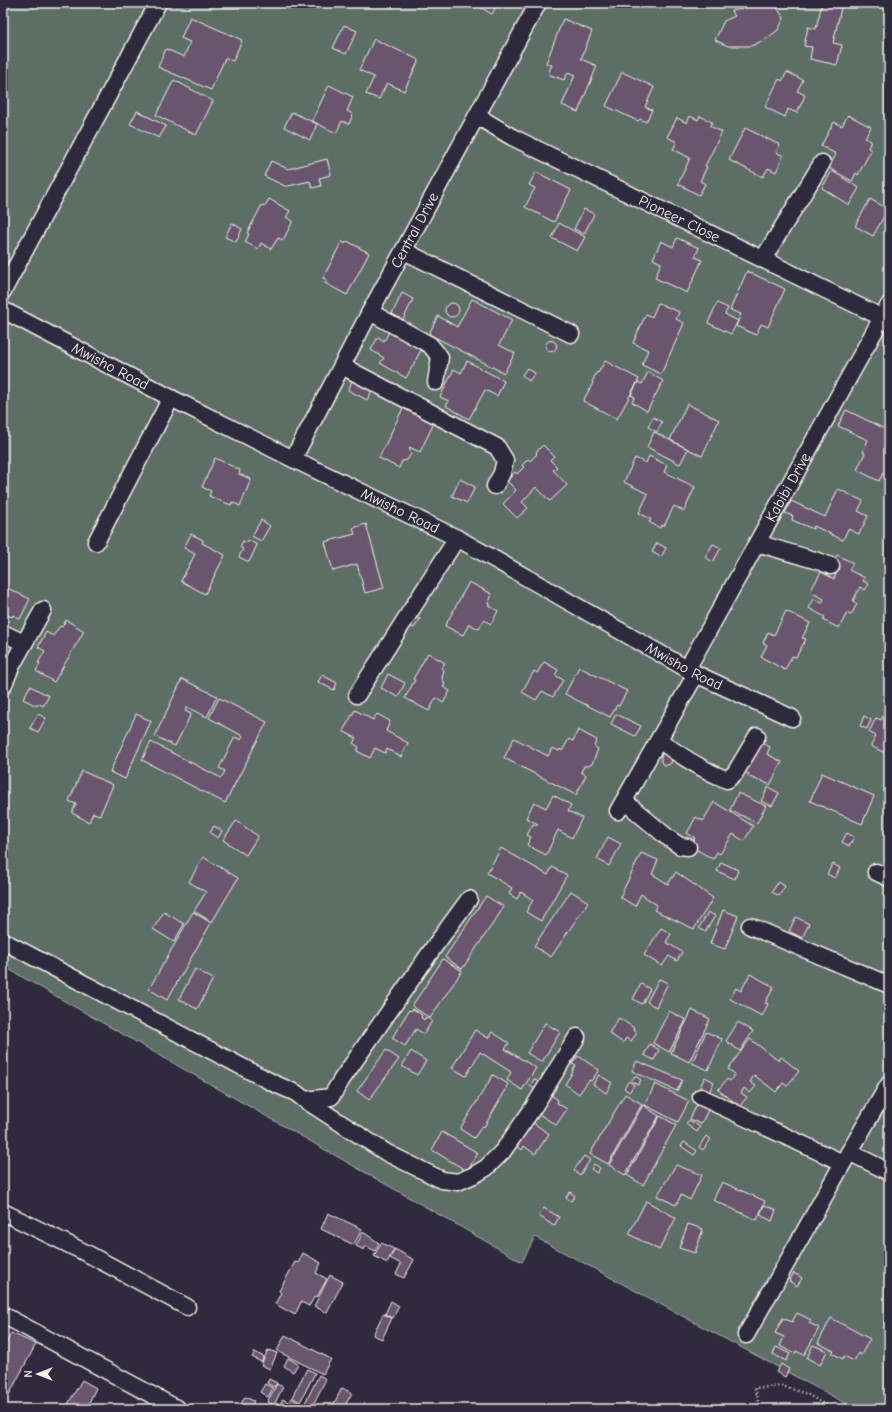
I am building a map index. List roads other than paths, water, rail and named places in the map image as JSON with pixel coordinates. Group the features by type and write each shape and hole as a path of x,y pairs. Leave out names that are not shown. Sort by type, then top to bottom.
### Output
{"street":[{"path":"3,291 158,3"},
{"name":"Central Drive","path":"293,459 370,312 538,3"},
{"name":"Pioneer Close","path":"477,116 512,137 763,259 886,311"},
{"path":"763,259 822,163"},
{"path":"404,251 572,334"},
{"name":"Mwisho Road","path":"3,310 171,398 457,538 691,671 792,718"},
{"name":"Kabibi Drive","path":"688,847 680,846 621,806 659,740 691,671 757,543 886,311"},
{"path":"370,312 430,345 440,357 436,382"},
{"path":"342,366 497,447 505,460 502,473 495,486"},
{"path":"96,542 171,398"},
{"path":"357,695 457,538"},
{"path":"757,543 831,566"},
{"path":"3,686 12,665 43,610"},
{"path":"3,633 24,643"},
{"path":"659,740 671,749 713,774 727,780 735,773 757,736"},
{"path":"305,1100 331,1097 346,1072 469,899"},
{"path":"750,926 889,986"},
{"path":"3,941 273,1083 296,1093 387,1153 442,1180 458,1182 474,1176 486,1168 503,1151 577,1037"},
{"path":"746,1335 846,1157 889,1084"},
{"path":"701,1097 846,1157 889,1172"},
{"path":"3,1212 90,1255 187,1307"},
{"path":"3,1315 178,1409"}]}
